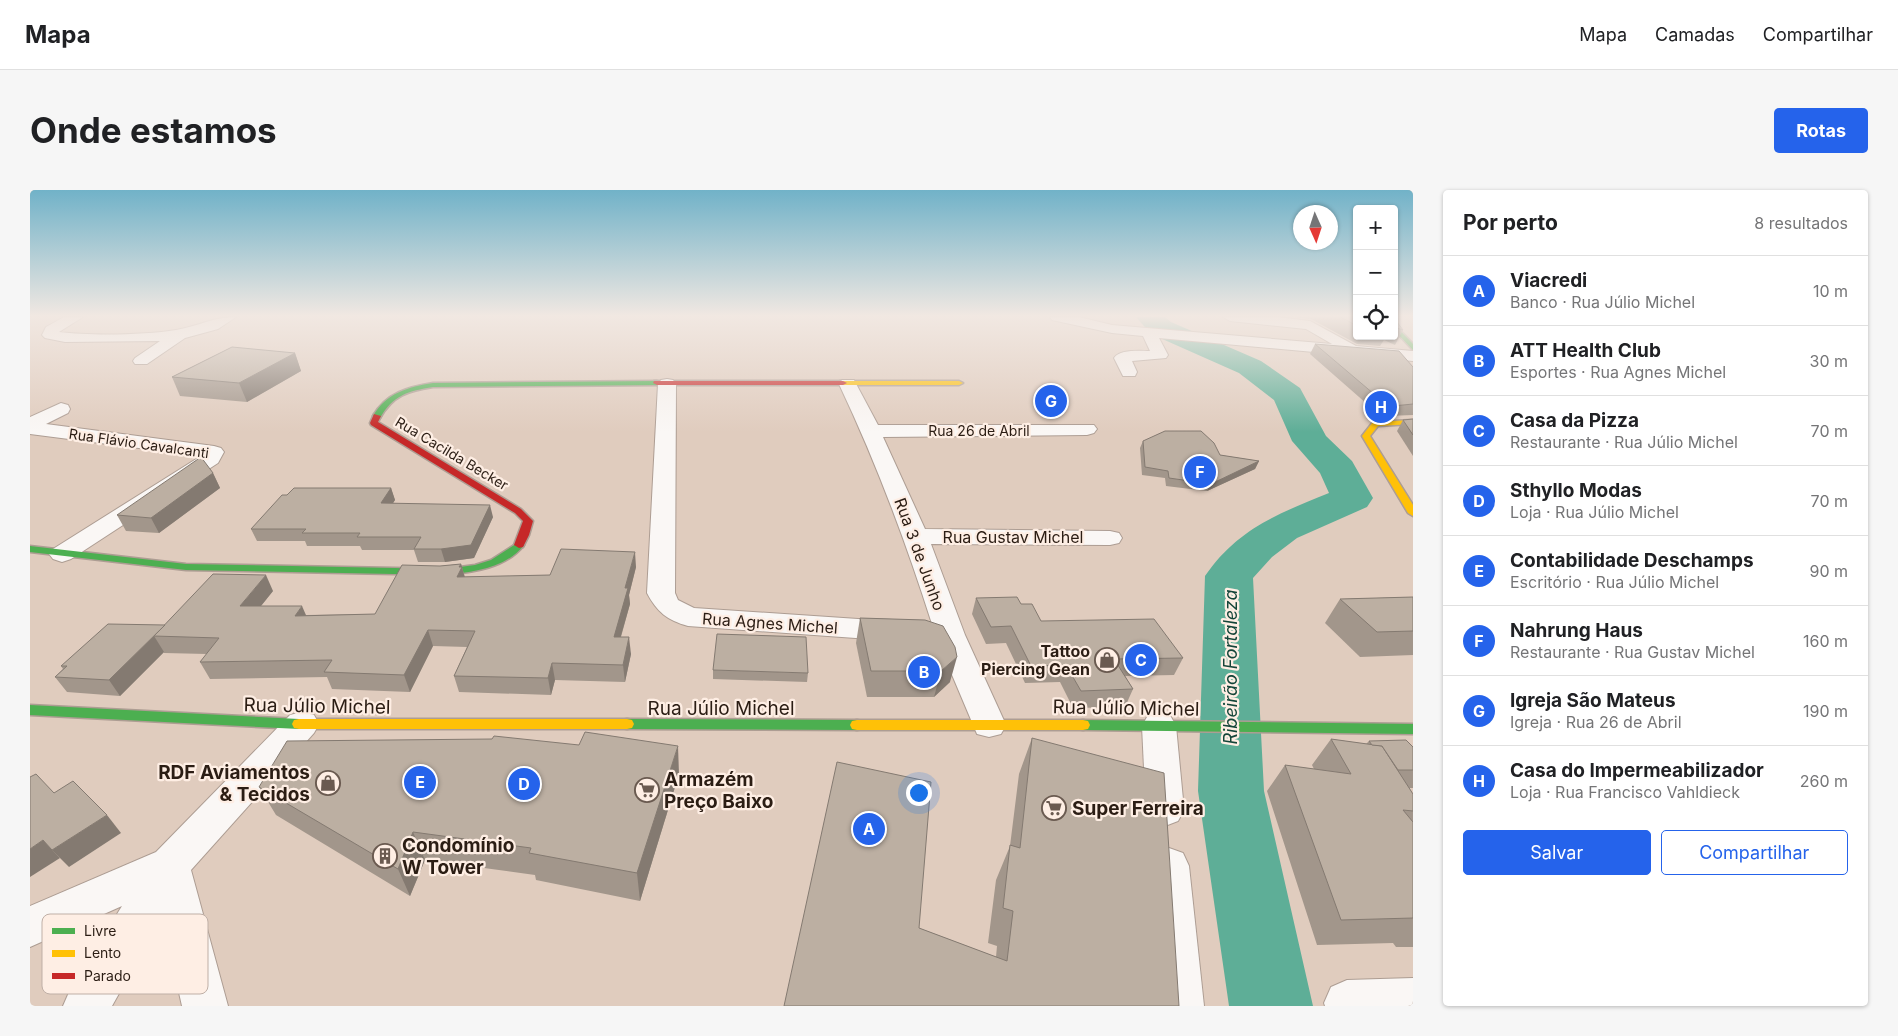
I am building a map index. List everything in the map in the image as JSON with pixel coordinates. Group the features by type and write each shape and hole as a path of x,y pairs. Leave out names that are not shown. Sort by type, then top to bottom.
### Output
{"street":[{"path":"141,360 148,355"},
{"path":"1129,372 1122,358 1159,355"},
{"name":"Rua Cacilda Becker","path":"30,549 186,567 445,572 484,567 500,561 513,551 527,533 528,521 518,511 374,424 378,410 388,399 403,391 421,387 460,384 959,383"},
{"name":"Rua Agnes Michel","path":"667,384 661,593 667,605 688,617 950,635"},
{"name":"Rua 3 de Junho","path":"848,384 871,431 916,536 950,635 989,725"},
{"path":"30,408 61,409 30,427"},
{"path":"1413,422 1376,424 1366,436 1413,513"},
{"name":"Rua Flávio Cavalcanti","path":"30,427 214,452 211,459 62,554"},
{"name":"Rua 26 de Abril","path":"871,431 1087,430"},
{"name":"Rua Gustav Michel","path":"916,536 1110,538"},
{"name":"Rua Júlio Michel","path":"30,710 302,724 989,725 1413,729"},
{"path":"140,914 170,864 302,724"},
{"path":"1159,726 1181,1006"},
{"path":"59,914 170,864"},
{"path":"170,864 182,914"},
{"path":"30,927 42,922"},
{"path":"86,1006 93,994"},
{"path":"1347,1003 1413,1002"}],"building":[{"path":"216,355 291,355 239,383 172,377"},
{"path":"1328,355 1403,355 1413,367 1413,404 1393,406 1389,399 1381,400"},
{"path":"1413,419 1413,435 1403,420"},
{"path":"1165,431 1201,431 1214,443 1220,455 1259,461 1211,484 1169,478 1168,471 1145,467 1143,441"},
{"path":"201,457 213,473 151,518 117,515"},
{"path":"294,488 391,488 381,503 490,505 471,545 441,549 414,549 421,537 357,537 360,533 302,533 306,529 251,529 282,495 287,495"},
{"path":"561,549 635,552 625,588 628,588 614,637 629,637 623,665 552,663 548,678 454,676 475,631 428,630 404,675 324,672 332,660 200,662 219,638 154,636 213,574 266,575 240,606 302,606 295,616 375,614 402,565 440,566 461,564 459,567 462,567 457,577 550,575"},
{"path":"1017,597 1021,604 1032,604 1041,621 1154,619 1183,658 1114,659 1133,689 1081,691 1066,665 1031,666 1011,626 991,627 976,598"},
{"path":"1413,597 1413,631 1377,632 1340,599"},
{"path":"860,618 925,620 943,626 955,647 957,657 941,671 871,671"},
{"path":"108,624 165,625 109,680 55,677 67,666 61,666"},
{"path":"717,634 806,637 808,673 713,670"},
{"path":"585,732 678,746 637,873 529,853 531,848 413,832 398,869 259,787 287,741 492,739 494,736 579,745"},
{"path":"1032,738 1164,773 1179,1006 784,1006 837,762 931,782 919,928 1007,961 1013,911 1003,908 1010,845 1020,848"},
{"path":"1331,739 1382,746 1413,794 1413,811 1403,810 1413,822 1413,918 1341,920 1285,765 1351,774"},
{"path":"1406,740 1413,747 1413,770 1398,770 1382,746 1372,745 1369,741"},
{"path":"36,774 54,793 73,781 107,815 52,850 43,840 30,849 30,777"}],"waterway":[{"name":"Ribeirão Fortaleza","path":"1223,355 1250,367 1288,395 1310,441 1338,469 1352,498 1281,529 1256,547 1229,576 1231,791 1271,1006"}],"traffic: fast":[{"path":"377,416 381,408 393,397 408,390 433,385 657,383"},
{"path":"30,549 186,567 445,572 485,566 504,558 519,545"},
{"path":"30,710 299,724"},
{"path":"627,724 857,725"},
{"path":"1083,725 1413,729"}],"traffic: slow":[{"path":"843,383 959,383"},
{"path":"1413,422 1376,424 1366,436 1413,513"},
{"path":"299,724 627,724"},
{"path":"857,725 1083,725"}],"traffic: jam":[{"path":"657,383 843,383"},
{"path":"377,416 374,423 518,511 528,521 519,545"}],"place":[{"name":"Igreja São Mateus","path":"1051,401"},
{"name":"Casa do Impermeabilizador","path":"1381,407"},
{"name":"Nahrung Haus","path":"1200,472"},
{"name":"Tattoo Piercing Gean","path":"1107,660"},
{"name":"Casa da Pizza","path":"1141,660"},
{"name":"ATT Health Club","path":"924,672"},
{"name":"Contabilidade Deschamps","path":"420,782"},
{"name":"RDF Aviamentos & Tecidos","path":"328,783"},
{"name":"Sthyllo Modas","path":"524,784"},
{"name":"Armazém Preço Baixo","path":"647,790"},
{"name":"Super Ferreira","path":"1054,808"},
{"name":"Viacredi","path":"869,829"},
{"name":"Condomínio W Tower","path":"385,856"}]}
